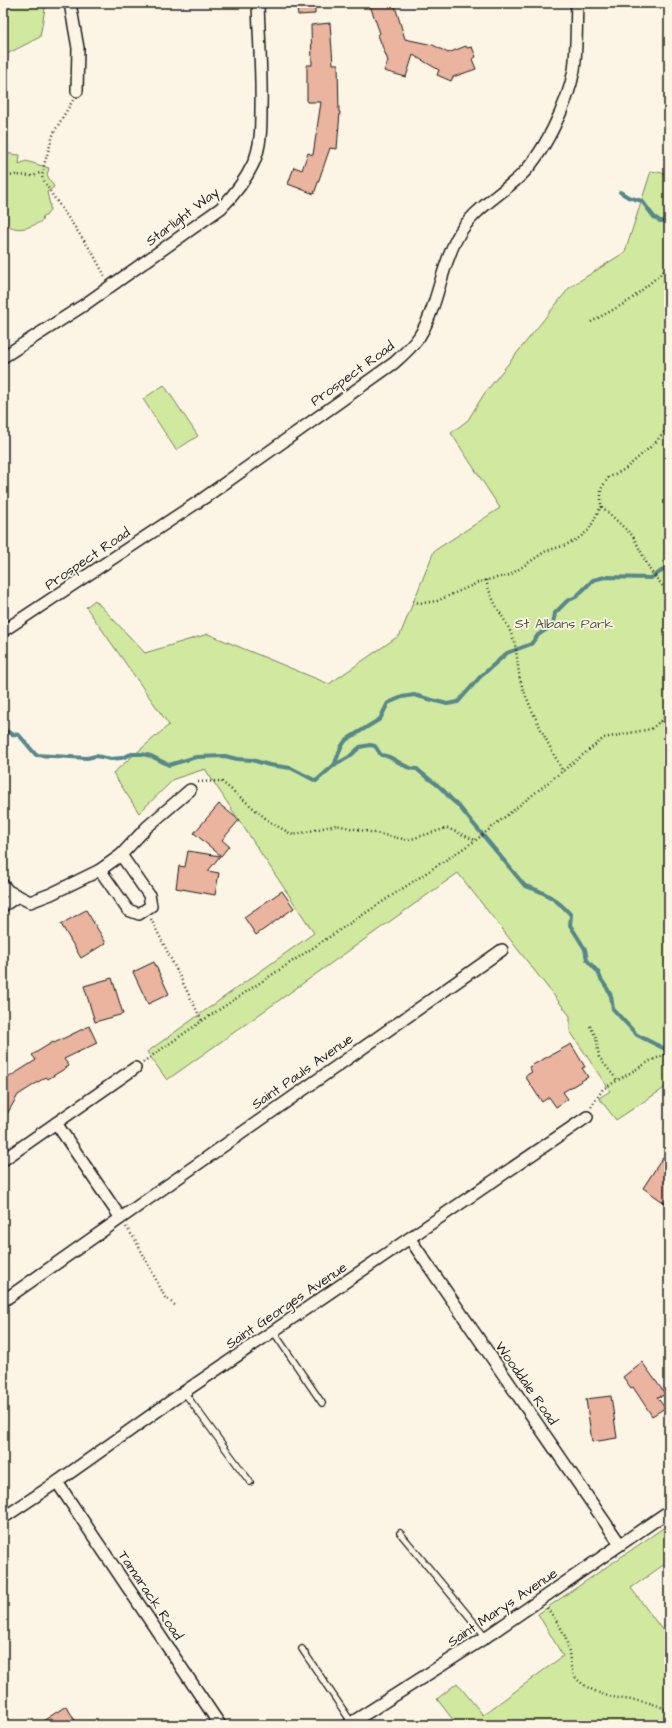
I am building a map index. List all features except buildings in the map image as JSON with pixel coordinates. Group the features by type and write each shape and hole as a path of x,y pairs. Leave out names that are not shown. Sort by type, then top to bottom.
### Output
{"street":[{"path":"70,3 78,48 77,91"},
{"name":"Starlight Way","path":"3,357 84,305 169,246 221,208 236,192 254,163 260,136 261,101 258,3"},
{"name":"Prospect Road","path":"3,631 204,498 394,363 419,338 427,322 446,262 456,238 465,224 482,207 518,178 537,156 552,130 574,70 577,3"},
{"path":"3,885 8,891 30,902 51,894 100,870 121,855 147,827 190,790"},
{"path":"100,870 128,910 140,914 151,906 149,895 121,855"},
{"path":"3,906 18,896"},
{"name":"Saint Pauls Avenue","path":"3,1301 120,1217 502,950"},
{"path":"3,1160 135,1068"},
{"name":"Saint Georges Avenue","path":"3,1518 57,1482 184,1392 410,1239 586,1117"},
{"path":"56,1123 120,1217"},
{"name":"Wooddale Road","path":"410,1239 620,1544"},
{"name":"Tamarack Road","path":"57,1482 220,1725"},
{"name":"Saint Marys Avenue","path":"350,1724 486,1637 669,1511"}],"lane":[{"path":"273,1331 322,1404"},
{"path":"184,1392 250,1482"},
{"path":"400,1533 486,1637"},
{"path":"302,1649 350,1724"}],"path":[{"path":"77,91 70,107 54,132 42,172 42,177 51,193 75,226 111,285"},
{"path":"3,177 15,175 33,176 42,172"},
{"path":"591,322 629,301 669,267"},
{"path":"413,602 423,603 437,601 466,587 486,580 510,575 546,551 566,545 579,538 589,530 601,506 601,489 608,478 625,469 655,443 669,426"},
{"path":"601,506 633,536 650,570 669,594"},
{"path":"486,580 492,600 504,620 514,643 521,682 537,722 563,772"},
{"path":"135,1068 202,1021 476,840 604,738 651,729 669,710"},
{"path":"660,721 669,730"},
{"path":"190,790 199,781 221,781 270,822 293,835 336,825 408,840 448,828 476,840"},
{"path":"154,924 202,1021"},
{"path":"590,1026 596,1037 599,1057 618,1080"},
{"path":"586,1117 599,1093 650,1061 669,1053"},
{"path":"136,1241 165,1298 177,1307"},
{"path":"541,1600 557,1622 567,1641 571,1670 577,1679 585,1686 612,1697 649,1703 669,1712"}],"green space":[{"path":"3,3 46,3 40,37 7,54 3,127"},
{"path":"3,153 20,155 19,164 26,161 49,168 47,175 54,187 47,192 50,210 46,216 43,216 42,221 27,228 17,229 3,221"},
{"name":"St Albans Park","path":"651,171 669,174 669,1085 616,1120 599,1098 610,1091 570,1031 570,1016 458,873 167,1080 147,1052 314,933 205,769 174,779 139,813 113,773 169,725 86,607 95,600 145,653 208,634 329,684 400,635 434,551 500,508 451,433 468,420 484,394 570,287 625,252"},
{"path":"164,385 198,436 176,450 143,399"},
{"path":"669,1524 669,1561 631,1588 669,1639 669,1725 457,1725 437,1699 457,1683 483,1715 563,1656 538,1614"}],"waterway":[{"path":"620,192 628,197 642,201 654,217 660,221 669,221"},
{"path":"334,766 341,747 346,740 380,719 388,703 402,697 414,695 447,704 458,702 480,677 507,653 531,644 538,635 553,625 555,613 567,601 576,597 593,580 605,577 651,578 669,566"},
{"path":"3,729 12,734 19,735 36,755 87,758 96,756 111,759 121,758 132,754 142,754 151,756 169,765 196,757 225,756 291,768 316,781 333,766 349,757 360,747 370,745 375,746 381,755 391,758 407,767 417,769 440,787 457,804 525,886 544,893 556,901 571,915 570,925 585,949 587,960 598,972 607,988 611,996 613,1009 637,1035 669,1051"}]}
